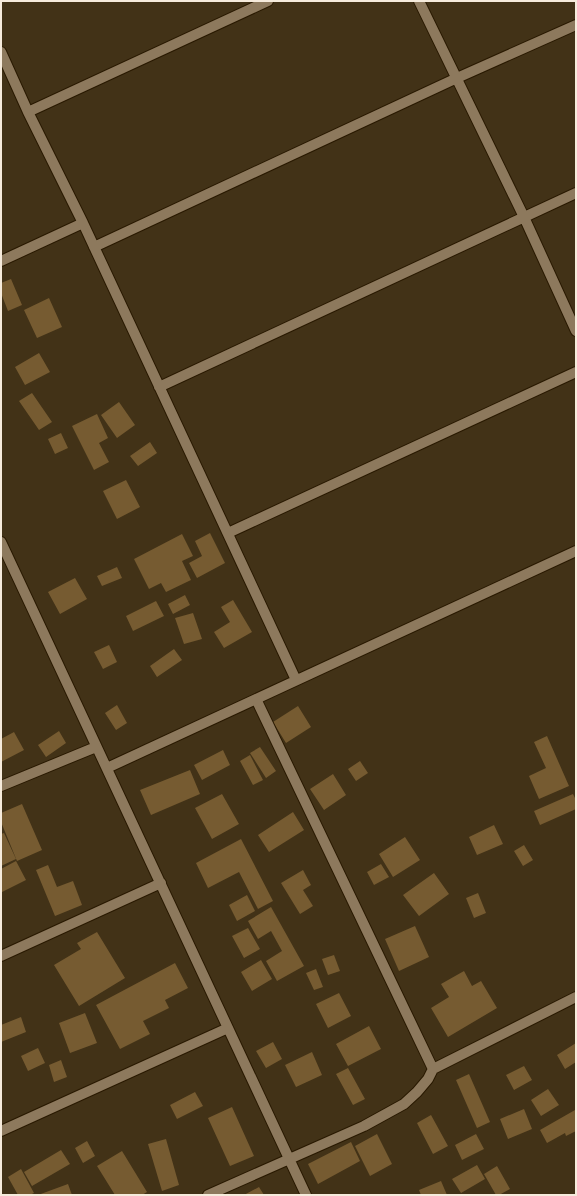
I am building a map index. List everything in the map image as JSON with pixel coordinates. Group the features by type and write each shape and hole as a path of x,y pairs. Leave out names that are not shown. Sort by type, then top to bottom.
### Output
{"street":[{"path":"28,112 268,1"},
{"path":"419,1 524,217 576,331"},
{"path":"94,247 457,78 576,25"},
{"path":"1,52 28,112 83,223 296,680"},
{"path":"159,387 576,193"},
{"path":"1,261 83,223"},
{"path":"228,533 576,372"},
{"path":"1,542 306,1195"},
{"path":"107,768 576,550"},
{"path":"256,699 433,1069"},
{"path":"1,786 96,747"},
{"path":"1,956 161,883"},
{"path":"208,1195 364,1126 404,1104 418,1092 428,1079 433,1069 576,997"},
{"path":"1,1131 228,1028"}],"building":[{"path":"11,279 22,305 8,311 1,293 1,283"},
{"path":"49,298 62,327 37,338 24,310"},
{"path":"39,353 50,372 25,385 15,367"},
{"path":"32,393 52,422 39,430 19,401"},
{"path":"119,402 135,425 117,438 101,415"},
{"path":"97,414 108,438 99,443 109,462 94,470 72,426"},
{"path":"61,433 68,448 55,454 48,439"},
{"path":"150,442 157,453 138,466 130,456"},
{"path":"126,480 140,507 117,519 103,491"},
{"path":"210,533 225,563 197,578 189,563 202,556 195,541"},
{"path":"182,534 193,556 182,561 191,580 166,592 161,583 149,589 134,559"},
{"path":"117,567 122,578 102,586 97,576"},
{"path":"75,578 87,599 60,614 48,592"},
{"path":"185,595 190,605 173,614 168,604"},
{"path":"233,600 252,632 224,648 214,632 230,622 221,607"},
{"path":"156,601 164,616 133,631 126,616"},
{"path":"193,613 202,639 184,644 175,618"},
{"path":"109,645 117,662 103,669 94,652"},
{"path":"174,649 182,660 157,677 150,666"},
{"path":"117,705 127,723 116,730 105,713"},
{"path":"298,706 311,727 286,743 273,722"},
{"path":"59,731 66,743 46,757 38,745"},
{"path":"14,732 24,750 1,762 1,739"},
{"path":"547,736 569,786 539,799 529,776 546,768 534,742"},
{"path":"260,747 276,771 266,778 250,753"},
{"path":"223,750 230,765 202,780 194,765"},
{"path":"250,755 263,780 253,785 240,761"},
{"path":"360,761 368,773 356,781 348,769"},
{"path":"190,770 200,794 151,815 140,790"},
{"path":"333,774 346,795 324,810 310,789"},
{"path":"222,794 239,824 212,839 195,808"},
{"path":"573,794 576,800 576,809 540,825 534,811"},
{"path":"22,804 42,850 17,861 1,822 1,813"},
{"path":"293,812 304,830 269,852 258,835"},
{"path":"494,825 503,844 477,855 469,837"},
{"path":"4,833 16,859 1,866 1,834"},
{"path":"405,837 420,860 393,877 379,854"},
{"path":"241,839 273,901 258,909 239,872 208,888 196,863"},
{"path":"524,845 533,860 523,866 514,851"},
{"path":"16,861 26,880 2,892 1,869"},
{"path":"381,864 389,877 374,885 367,872"},
{"path":"48,865 57,887 73,881 82,905 55,916 36,870"},
{"path":"303,870 311,885 303,890 313,906 300,914 281,883"},
{"path":"434,873 449,894 419,916 403,895"},
{"path":"478,893 486,913 474,918 466,898"},
{"path":"247,895 255,911 237,921 229,905"},
{"path":"271,907 304,966 277,981 266,961 282,951 271,931 258,939 248,921"},
{"path":"415,926 429,957 399,971 385,939"},
{"path":"248,928 260,949 244,958 232,936"},
{"path":"97,932 125,978 79,1006 54,965 81,949 77,943"},
{"path":"334,955 340,971 328,975 322,959"},
{"path":"261,960 272,979 252,991 241,972"},
{"path":"175,963 188,988 165,1000 169,1008 143,1021 150,1034 120,1049 96,1005"},
{"path":"316,969 323,987 314,990 306,973"},
{"path":"464,971 472,986 481,981 497,1008 448,1037 431,1008 449,997 441,984"},
{"path":"339,993 351,1016 328,1028 316,1004"},
{"path":"85,1013 97,1043 70,1053 59,1023"},
{"path":"21,1017 26,1032 1,1042 1,1025"},
{"path":"369,1026 381,1049 348,1066 336,1044"},
{"path":"273,1042 282,1059 266,1068 256,1051"},
{"path":"576,1043 576,1062 565,1069 557,1055"},
{"path":"38,1048 45,1063 28,1071 21,1056"},
{"path":"312,1052 322,1075 296,1087 285,1065"},
{"path":"61,1060 67,1077 54,1082 49,1065"},
{"path":"524,1066 532,1080 514,1090 506,1075"},
{"path":"348,1068 365,1099 353,1105 336,1074"},
{"path":"469,1074 490,1122 477,1128 456,1080"},
{"path":"548,1089 559,1105 541,1116 531,1100"},
{"path":"195,1092 203,1106 177,1119 170,1105"},
{"path":"232,1107 254,1156 230,1166 208,1118"},
{"path":"524,1109 532,1129 508,1139 500,1119"},
{"path":"575,1110 576,1131 566,1136 565,1133 547,1143 540,1130"},
{"path":"431,1115 448,1146 433,1154 417,1123"},
{"path":"377,1134 392,1164 370,1176 355,1146"},
{"path":"476,1134 484,1149 462,1160 455,1145"},
{"path":"166,1139 179,1185 162,1191 148,1144"},
{"path":"87,1141 95,1156 83,1163 75,1148"},
{"path":"351,1142 360,1161 318,1184 308,1164"},
{"path":"61,1150 70,1164 32,1186 24,1172"},
{"path":"122,1151 147,1192 142,1195 115,1195 97,1166"},
{"path":"477,1165 485,1179 461,1193 452,1179"},
{"path":"497,1166 510,1189 499,1195 496,1195 484,1174"},
{"path":"21,1169 34,1193 30,1195 18,1195 8,1177"},
{"path":"441,1181 447,1195 421,1195 419,1190"},
{"path":"68,1184 72,1195 38,1195"},
{"path":"259,1187 264,1195 244,1195"}]}
